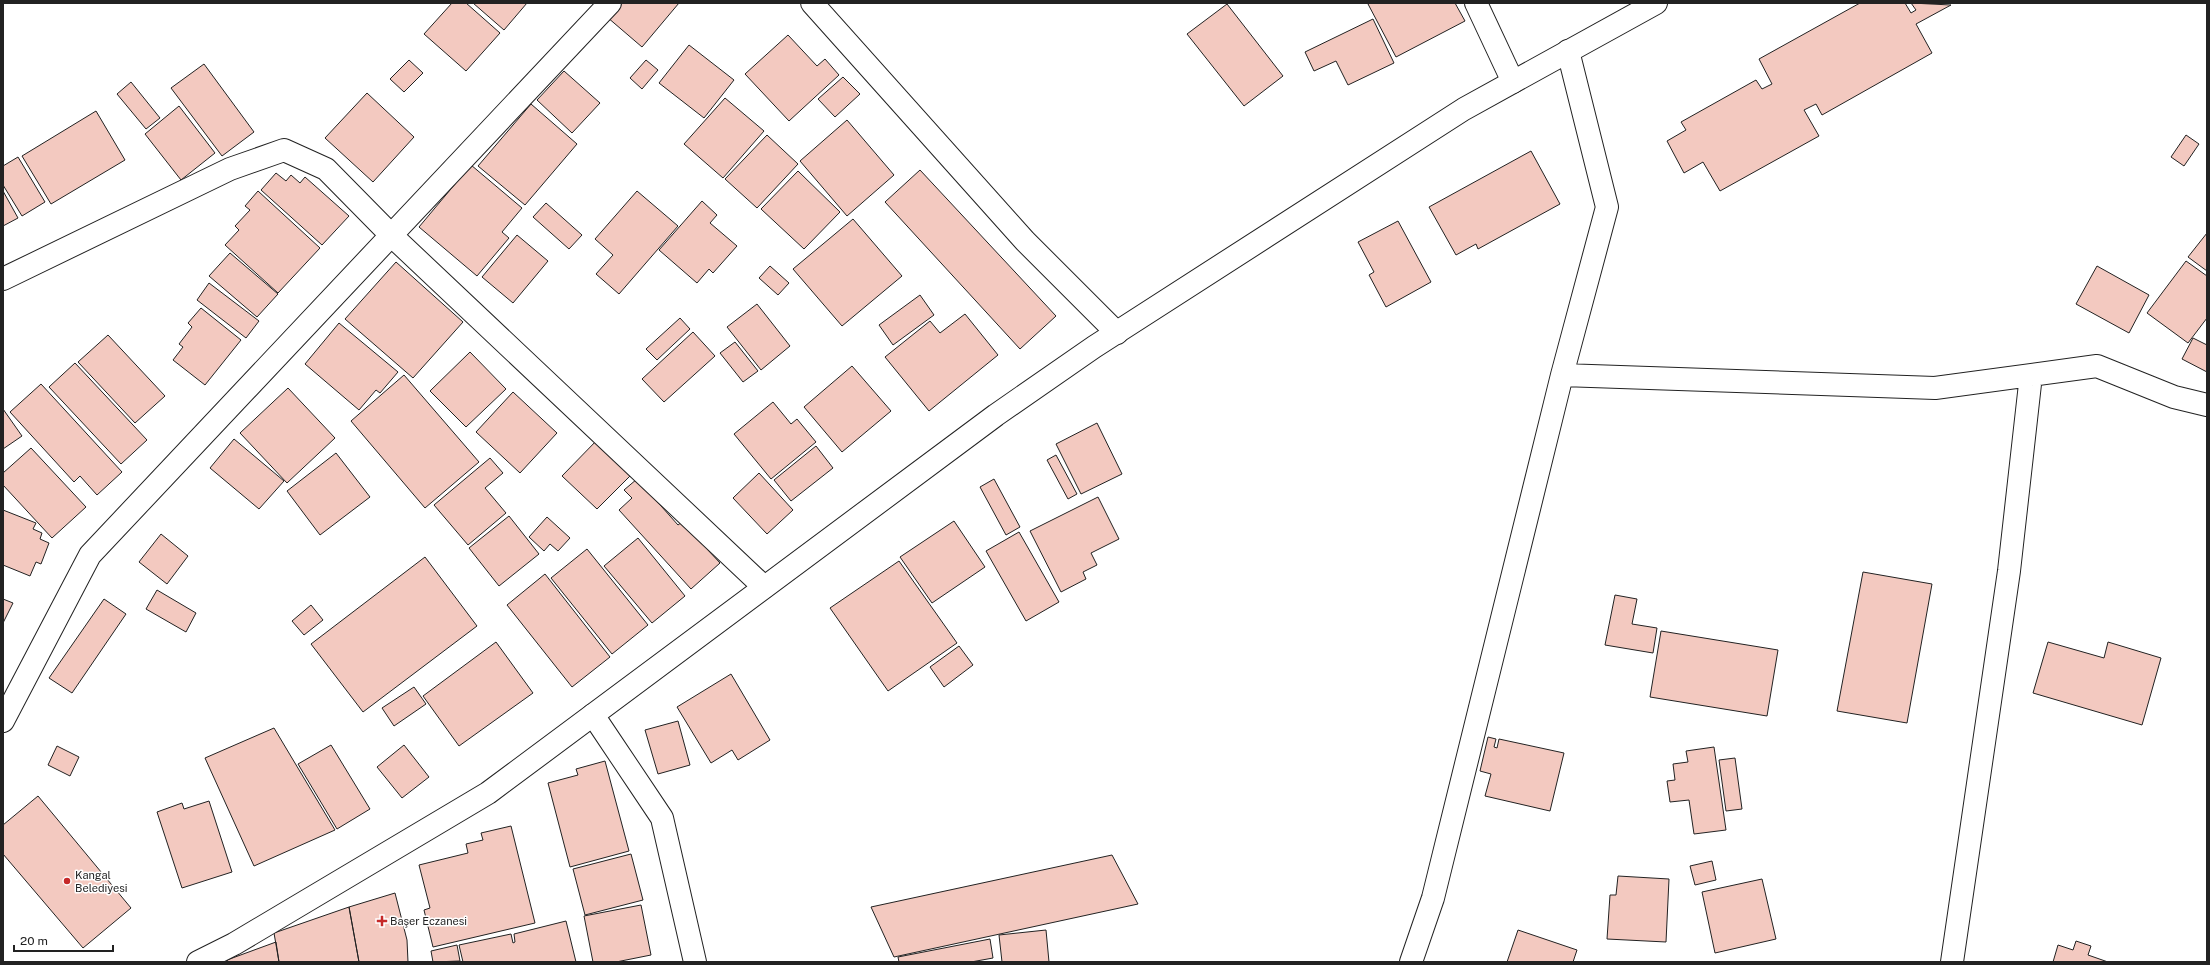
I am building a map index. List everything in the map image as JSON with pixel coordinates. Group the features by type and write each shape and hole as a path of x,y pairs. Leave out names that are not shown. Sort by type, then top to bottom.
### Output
{"street":[{"path":"3,721 90,555 610,3"},
{"path":"812,3 1026,241 1117,333"},
{"path":"1476,3 1513,82"},
{"path":"198,962 234,944 488,793 996,415 1117,333 1464,109 1656,3"},
{"path":"1411,962 1433,898 1562,375 1607,208 1568,51"},
{"path":"3,280 230,169 284,150 326,169 391,236 764,587"},
{"path":"1562,375 1935,388 2097,366 2174,397 2207,406"},
{"path":"1952,962 2009,571 2031,375"},
{"path":"593,715 662,818 695,962"}],"building":[{"path":"452,3 466,3 500,33 466,71 424,34"},
{"path":"473,3 527,3 504,30"},
{"path":"619,3 679,3 642,47 607,17"},
{"path":"1455,3 1465,21 1396,57 1368,4"},
{"path":"1860,3 1905,3 1911,13 1916,10 1911,3 1951,5 1916,24 1932,53 1822,115 1816,104 1804,110 1819,136 1720,191 1703,162 1684,173 1667,141 1686,130 1681,122 1756,80 1762,89 1772,84 1759,59"},
{"path":"1227,4 1283,76 1244,106 1187,34"},
{"path":"1373,19 1394,63 1348,85 1336,61 1314,71 1305,52"},
{"path":"788,35 817,66 825,59 839,75 789,121 745,74"},
{"path":"689,45 734,80 704,118 659,83"},
{"path":"409,60 423,73 404,92 390,79"},
{"path":"646,60 658,70 642,89 630,78"},
{"path":"204,64 254,132 222,156 171,88"},
{"path":"564,71 600,103 572,133 537,100"},
{"path":"843,77 860,94 835,117 818,99"},
{"path":"131,82 160,118 146,129 117,94"},
{"path":"367,93 414,137 373,182 325,138"},
{"path":"725,98 764,131 723,178 684,144"},
{"path":"531,104 577,144 525,205 478,166"},
{"path":"179,106 215,153 181,180 145,134"},
{"path":"96,111 125,160 51,204 22,156"},
{"path":"847,120 894,175 847,216 800,161"},
{"path":"767,135 798,164 757,208 725,179"},
{"path":"2186,135 2199,144 2184,166 2171,157"},
{"path":"1531,151 1560,204 1478,249 1476,244 1456,255 1429,207"},
{"path":"18,157 45,202 22,216 3,185 3,166"},
{"path":"471,165 522,208 502,232 509,238 477,276 419,227"},
{"path":"920,170 1056,316 1020,349 885,202"},
{"path":"798,171 840,212 804,249 761,209"},
{"path":"276,173 286,181 291,175 300,183 305,177 349,216 322,245 261,190"},
{"path":"3,191 18,218 3,226"},
{"path":"258,191 320,248 278,293 225,245 239,230 235,226 250,210 245,206"},
{"path":"637,191 678,226 619,294 596,274 613,255 595,239"},
{"path":"702,201 717,215 710,223 737,246 713,273 709,269 697,283 659,250"},
{"path":"546,203 582,235 569,249 533,217"},
{"path":"853,219 902,276 842,326 793,269"},
{"path":"1398,221 1431,282 1386,307 1369,275 1374,272 1358,242"},
{"path":"2207,233 2207,271 2188,257"},
{"path":"517,235 548,261 513,303 482,277"},
{"path":"230,253 278,294 257,317 209,276"},
{"path":"2186,261 2207,276 2207,318 2188,343 2147,313"},
{"path":"396,262 463,322 413,378 345,319"},
{"path":"770,266 789,283 778,295 759,278"},
{"path":"2097,266 2149,295 2129,333 2076,304"},
{"path":"209,283 259,321 246,338 197,300"},
{"path":"920,295 934,315 893,345 879,325"},
{"path":"757,304 790,346 761,370 727,327"},
{"path":"201,308 241,340 205,385 173,360 183,347 179,344 192,327 188,323"},
{"path":"965,314 998,355 929,411 885,357 930,321 940,333"},
{"path":"680,318 690,329 657,360 646,349"},
{"path":"339,323 398,372 380,393 376,390 359,410 305,364"},
{"path":"693,332 715,356 664,402 642,379"},
{"path":"108,335 165,396 135,423 78,362"},
{"path":"2193,338 2207,345 2207,372 2182,359"},
{"path":"735,342 758,371 743,382 720,353"},
{"path":"470,352 506,389 466,427 430,391"},
{"path":"75,363 147,440 121,464 49,387"},
{"path":"852,366 891,411 842,452 804,407"},
{"path":"404,375 479,462 425,508 351,421"},
{"path":"41,384 122,472 97,495 80,476 74,482 10,412"},
{"path":"288,388 335,438 287,483 240,433"},
{"path":"513,392 557,433 520,473 476,432"},
{"path":"773,402 791,424 797,419 816,442 771,479 734,434"},
{"path":"3,409 22,436 3,449"},
{"path":"1097,423 1122,474 1081,494 1056,444"},
{"path":"599,438 634,472 597,509 562,476"},
{"path":"234,439 284,481 259,509 210,468"},
{"path":"816,446 833,468 791,501 774,480"},
{"path":"31,448 86,507 52,538 3,485 3,473"},
{"path":"336,453 370,497 320,535 287,491"},
{"path":"1056,455 1077,494 1068,499 1047,460"},
{"path":"490,458 503,473 485,488 506,513 468,545 434,505"},
{"path":"759,473 793,510 767,534 733,498"},
{"path":"637,479 678,525 682,522 720,563 691,589 619,510 632,498 624,490"},
{"path":"994,479 1020,527 1006,535 980,487"},
{"path":"1098,497 1119,539 1091,553 1097,565 1083,572 1086,579 1061,592 1030,531"},
{"path":"3,510 36,523 33,529 42,533 40,539 49,543 41,564 36,562 30,576 3,565"},
{"path":"509,516 539,554 499,586 469,548"},
{"path":"547,517 570,538 558,551 550,544 544,551 529,537"},
{"path":"954,521 985,567 932,603 900,557"},
{"path":"1019,532 1059,602 1026,621 986,551"},
{"path":"161,534 188,556 167,584 139,562"},
{"path":"638,538 685,596 652,623 604,566"},
{"path":"587,549 648,625 612,654 551,578"},
{"path":"425,557 477,626 363,712 311,644"},
{"path":"899,561 957,643 888,691 830,608"},
{"path":"1863,572 1932,584 1907,723 1837,711"},
{"path":"545,574 610,657 572,687 507,605"},
{"path":"157,590 196,613 186,632 146,609"},
{"path":"1615,595 1637,599 1632,624 1657,628 1653,653 1605,645"},
{"path":"3,599 13,603 3,623"},
{"path":"104,599 126,614 72,693 49,678"},
{"path":"311,605 323,620 304,635 292,621"},
{"path":"1661,631 1778,650 1767,716 1650,697"},
{"path":"496,642 533,693 459,746 423,696"},
{"path":"2048,642 2104,658 2108,642 2161,658 2142,725 2033,693"},
{"path":"959,646 973,665 944,687 930,667"},
{"path":"731,674 770,740 738,760 732,750 711,763 677,707"},
{"path":"414,687 426,704 394,726 382,708"},
{"path":"678,721 690,765 658,774 645,730"},
{"path":"274,728 335,830 254,866 205,758"},
{"path":"1488,737 1496,739 1494,747 1497,748 1499,739 1564,753 1550,811 1485,796 1491,774 1480,771"},
{"path":"331,745 370,809 337,829 298,764"},
{"path":"404,745 429,777 402,798 377,767"},
{"path":"57,746 79,757 70,776 48,765"},
{"path":"1714,747 1726,830 1694,834 1689,800 1670,802 1667,781 1675,780 1673,764 1688,762 1686,751"},
{"path":"1735,758 1742,809 1726,811 1719,760"},
{"path":"605,761 629,851 570,867 548,783 578,775 576,769"},
{"name":"Kangal Belediyesi","path":"38,796 131,908 83,948 3,854 3,825"},
{"path":"209,801 232,872 182,888 157,812 182,803 184,809"},
{"path":"511,826 535,923 433,947 424,910 430,908 419,865 468,853 466,844 483,840 481,833"},
{"path":"631,854 643,900 585,915 573,869"},
{"path":"1112,855 1138,904 894,957 871,907"},
{"path":"1712,861 1716,880 1695,885 1690,866"},
{"path":"1618,876 1669,879 1666,942 1607,939 1610,895 1616,895"},
{"path":"1762,879 1776,939 1715,953 1702,892"},
{"path":"395,893 407,940 408,962 359,962 349,907"},
{"path":"641,905 651,955 616,962 593,962 584,916"},
{"path":"349,907 359,962 279,962 274,933"},
{"path":"566,921 576,962 463,962 459,945 511,934 513,943 515,942 514,934"},
{"path":"1046,930 1049,962 1002,962 999,935"},
{"path":"1518,930 1577,950 1573,962 1507,962"},
{"path":"990,939 993,958 971,962 899,962 898,957"},
{"path":"2076,941 2091,946 2088,955 2108,962 2053,962 2058,945 2073,950"},
{"path":"276,942 279,962 228,962 227,960"},
{"path":"457,945 460,961 433,962 431,951"}],"place":[{"name":"Kangal Belediyesi","path":"67,881"},
{"name":"Başer Eczanesi","path":"382,921"}]}
